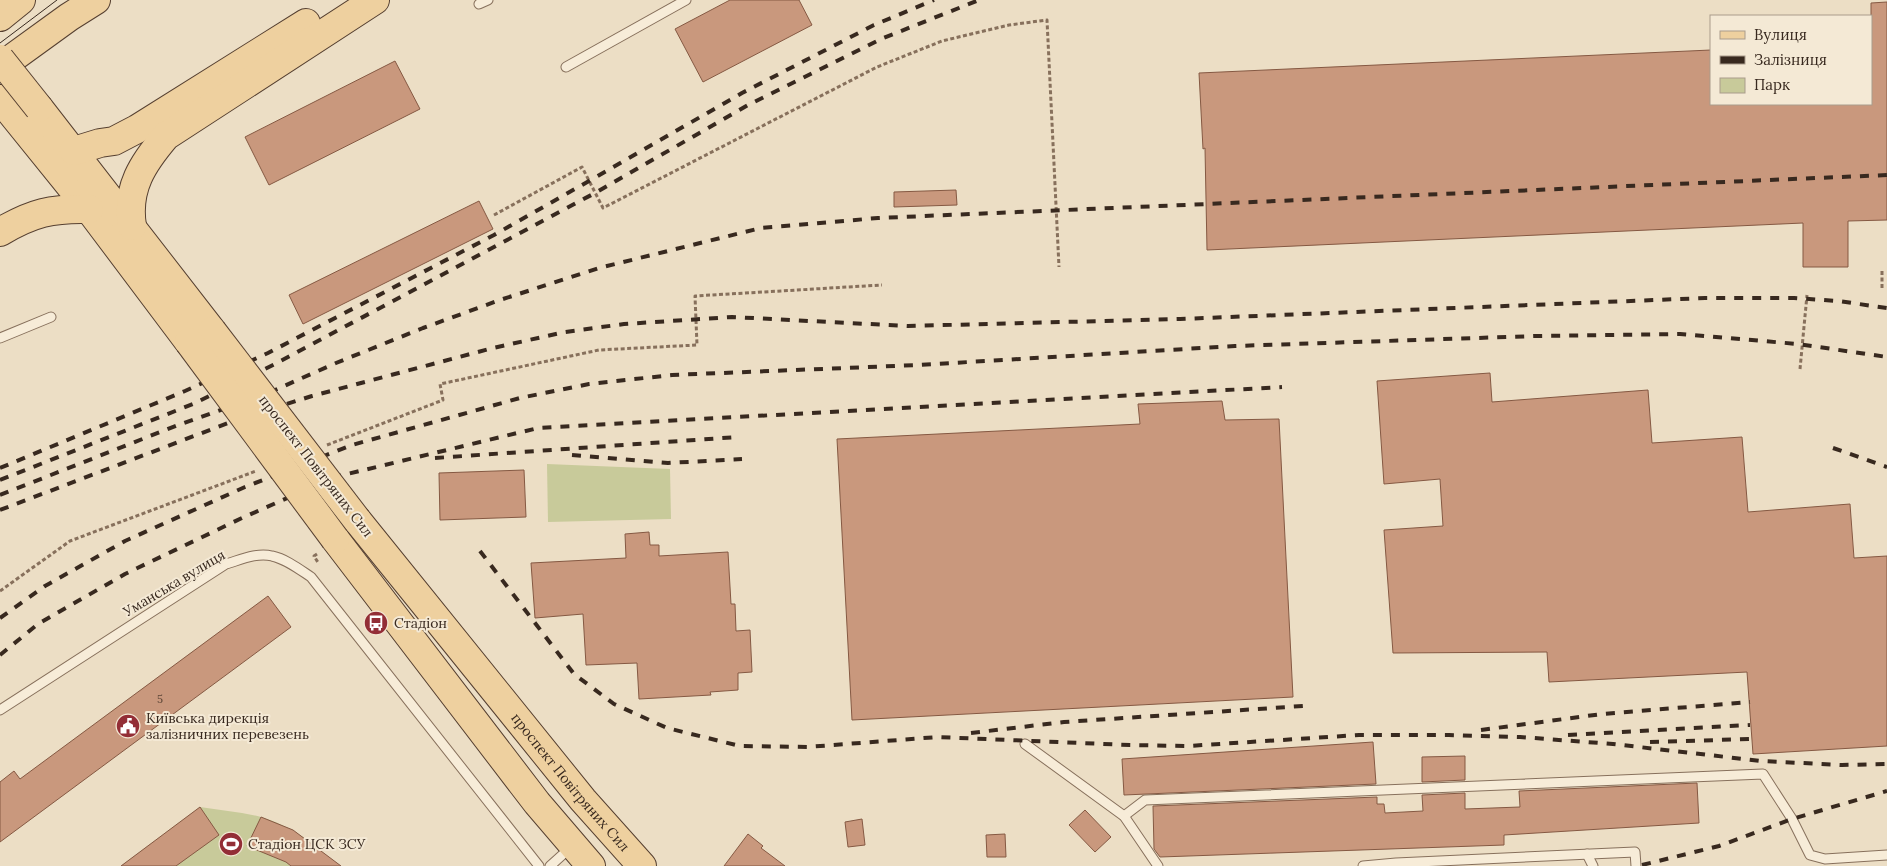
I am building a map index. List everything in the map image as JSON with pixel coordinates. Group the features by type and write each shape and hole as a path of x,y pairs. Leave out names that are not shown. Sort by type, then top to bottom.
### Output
{"main road":[{"path":"0,17 21,0"},
{"path":"0,67 69,17 96,0"},
{"path":"74,151 114,141 137,130 343,0"},
{"path":"132,226 130,215 135,185 147,159 166,136 375,0"},
{"name":"проспект Повітряних Сил","path":"0,59 29,115 89,209 358,520 583,800 642,866"},
{"name":"проспект Повітряних Сил","path":"0,99 29,115 74,151 132,226 201,337 334,539 537,803 572,846 592,866"},
{"path":"0,232 18,222 47,211 67,208 89,209"}],"lane":[{"path":"479,4 488,0"},
{"path":"566,66 686,0"},
{"path":"0,338 51,317"},
{"name":"Уманська вулиця","path":"0,710 226,564 249,557 272,555 311,577 540,866"},
{"path":"1025,744 1124,816 1158,866"},
{"path":"1124,816 1145,800 1763,774 1792,819 1810,855 1825,859 1887,855"},
{"path":"550,866 572,846"},
{"path":"1363,866 1635,852 1636,866"},
{"path":"1586,854 1593,866"}],"path":[{"path":"494,215 582,168 603,208 877,67 942,40 1008,25 1047,20 1059,267"},
{"path":"1882,271 1882,290"},
{"path":"324,446 443,400 440,384 599,350 697,345 695,296 882,285"},
{"path":"1800,370 1807,295"},
{"path":"0,591 70,541 260,470"}],"green space":[{"path":"547,464 670,469 671,519 548,522"},
{"name":"Стадіон ЦСК ЗСУ","path":"200,807 253,815 282,825 312,843 337,866 121,866"}],"building":[{"path":"730,0 799,0 812,25 703,82 675,29"},
{"path":"1887,2 1887,220 1848,221 1848,267 1803,267 1803,223 1207,250 1205,148 1203,149 1199,73 1710,50 1710,105 1872,105 1871,3"},
{"path":"395,61 420,109 269,185 245,137"},
{"path":"956,190 957,205 894,207 894,192"},
{"path":"479,201 493,229 303,324 289,295"},
{"path":"1490,373 1492,402 1648,390 1652,443 1742,437 1748,512 1850,504 1854,558 1887,556 1887,746 1753,754 1747,672 1549,682 1547,652 1393,653 1384,530 1443,526 1440,479 1384,484 1377,381"},
{"path":"1222,401 1225,420 1279,419 1293,697 852,720 837,439 1140,424 1138,404"},
{"path":"524,470 526,517 440,520 439,473"},
{"path":"649,532 650,545 659,545 659,556 728,552 731,604 735,604 736,631 750,630 752,672 738,673 738,690 710,692 711,695 639,699 637,663 586,665 583,614 535,618 531,563 626,558 625,534"},
{"path":"268,596 291,627 0,842 0,782 14,771 20,779"},
{"path":"1373,742 1376,784 1124,795 1122,759"},
{"path":"1465,756 1465,780 1422,782 1422,757"},
{"path":"1697,783 1699,823 1504,835 1504,845 1160,857 1154,849 1153,806 1377,797 1377,804 1384,804 1385,813 1423,811 1422,795 1465,793 1465,809 1520,807 1519,791"},
{"path":"200,807 219,835 176,866 121,866"},
{"path":"1085,810 1111,837 1095,852 1069,825"},
{"path":"261,817 293,830 341,866 291,866 286,862 247,846"},
{"path":"862,819 865,845 848,847 845,822"},
{"path":"748,834 763,846 761,848 785,866 724,866"},
{"path":"1005,834 1006,857 987,857 986,835"}],"tram line":[{"path":"0,43 57,0"}],"railway":[{"path":"0,468 185,391 268,353 494,235 742,93 874,25 934,0"},
{"path":"0,480 193,404 275,364 595,193 748,105 881,39 979,0"},
{"path":"0,495 178,425 266,394 423,328 500,300 599,268 761,228 878,218 1887,175"},
{"path":"0,510 236,420 312,396 493,348 565,332 624,324 732,317 908,326 1180,319 1705,298 1794,298 1838,301 1887,308"},
{"path":"0,618 45,586 125,541 245,487 352,445 520,398 589,384 672,375 919,365 1235,346 1536,336 1680,334 1798,344 1887,357"},
{"path":"0,655 38,624 125,574 242,518 335,477 538,428 1282,387"},
{"path":"435,458 737,437"},
{"path":"1833,448 1887,467"},
{"path":"572,455 668,463 742,459"},
{"path":"480,551 574,674 614,704 667,728 740,746 807,747 938,737 1188,746 1359,735 1449,735 1520,737 1613,744 1761,761 1842,765 1887,764"},
{"path":"1481,730 1602,714 1750,702"},
{"path":"971,733 1064,722 1303,706"},
{"path":"1568,735 1750,725"},
{"path":"1650,742 1751,739"},
{"path":"1642,865 1719,846 1792,819 1887,791"}],"place":[{"name":"Стадіон","path":"376,623"},
{"name":"Київська дирекція залізничних перевезень","path":"128,726"},
{"name":"Стадіон ЦСК ЗСУ","path":"231,844"}]}
